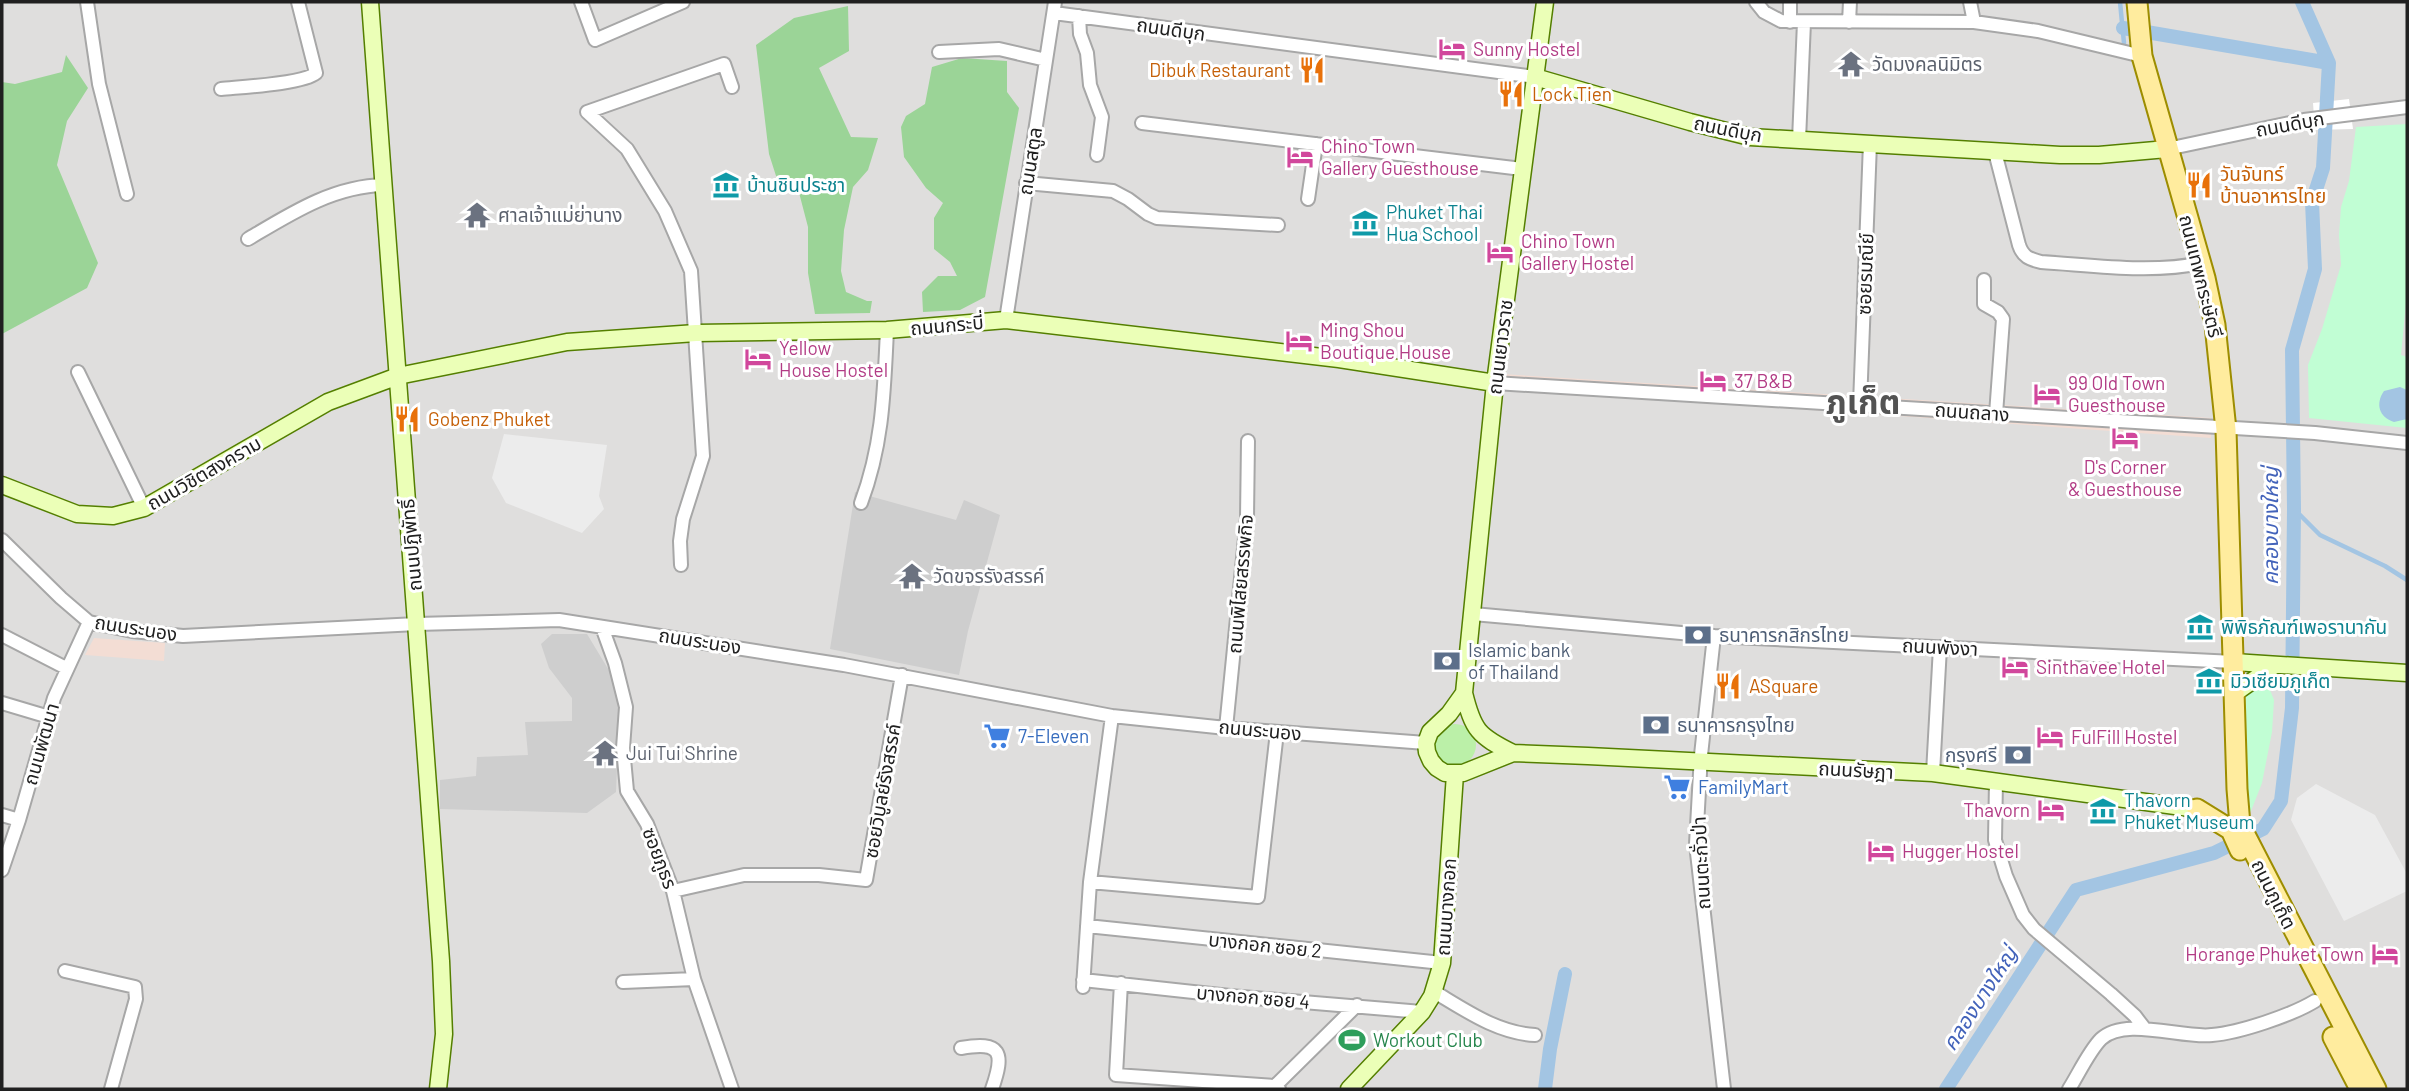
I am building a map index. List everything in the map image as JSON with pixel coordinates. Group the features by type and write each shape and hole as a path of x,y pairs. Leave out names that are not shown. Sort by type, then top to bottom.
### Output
{"main road":[{"name":"ถนนเทพกระษัตรี","path":"2138,12 2141,51 2216,325 2226,430"},
{"name":"ถนนภูเก็ต","path":"2226,430 2235,693 2235,828 2321,999 2360,1089"},
{"name":"ถนนรัษฎา","path":"2197,809 2232,797 2237,789"},
{"name":"ถนนรัษฎา","path":"2197,809 2235,828"},
{"name":"ถนนภูเก็ต","path":"2321,999 2376,1089"}],"street":[{"path":"87,2 99,84 127,194"},
{"path":"221,89 289,81 312,77 316,73 298,2"},
{"name":"ถนนปฏิพัทธิ์","path":"370,2 441,961 444,1034 439,1089"},
{"path":"581,2 595,40 683,2"},
{"name":"ถนนเยาวราช","path":"1464,693 1495,383 1545,2"},
{"path":"1756,2 1770,16 1790,22 1974,22 2141,51"},
{"path":"1790,2 1790,22"},
{"path":"1849,22 1850,2"},
{"path":"1970,2 1974,22"},
{"name":"ถนนดีบุก","path":"1054,7 1079,16 1535,77 1721,131 1799,140 1995,152 2099,155 2167,149 2314,119 2407,107"},
{"name":"ถนนสตูล","path":"1006,320 1054,7"},
{"path":"1079,16 1091,90 1102,117 1097,155"},
{"path":"1799,140 1804,22"},
{"path":"939,52 999,49 1046,60"},
{"path":"681,565 683,519 703,456 691,271 665,211 627,149 587,112 723,64 732,88"},
{"path":"1142,123 1521,169"},
{"name":"ซอยรมณีย์","path":"1860,404 1870,143"},
{"path":"1308,199 1316,144"},
{"path":"1995,152 2021,253 2028,258 2041,262 2154,267 2201,263"},
{"path":"1026,183 1113,191 1148,215 1157,218 1278,225"},
{"path":"248,239 297,211 336,193 364,185 384,185"},
{"path":"1984,280 1984,304 1998,312 2003,319 1996,414"},
{"name":"ถนนกระบี่","path":"398,376 567,342 696,333 887,330 1006,320 1339,359 1495,383"},
{"path":"861,503 873,472 885,400 887,330"},
{"path":"79,372 144,509"},
{"name":"ถนนวิชิตสงคราม","path":"2,485 77,514 113,516 144,509 328,402 398,376"},
{"name":"ถนนถลาง","path":"1495,383 1860,404 2226,430 2315,433 2407,443"},
{"name":"ถนนพิไสยสรรพกิจ","path":"1226,728 1247,518 1248,441"},
{"name":"ถนนระนอง","path":"2,540 89,622 132,631 183,636 559,620 902,675 1112,716 1226,728 1426,743"},
{"name":"ถนนพังงา","path":"1473,614 1714,636 2407,673"},
{"name":"ถนนพัฒนา","path":"2,870 66,668 89,622"},
{"name":"ซอยภูธร","path":"602,627 615,663 626,707 623,748 627,791 647,824 673,891 694,979 732,1089"},
{"path":"2,635 66,668"},
{"name":"ถนนตะกั่วป่า","path":"1714,636 1700,761 1696,844 1724,1089"},
{"path":"1933,773 1940,647"},
{"path":"2235,693 2275,664"},
{"name":"ซอยวิบูลย์รังสรรค์","path":"673,891 744,875 819,875 866,880 902,675"},
{"path":"1464,693 1449,714 1430,732 1426,743 1430,761 1445,773 1455,774 1513,753"},
{"path":"1464,693 1470,715 1484,738 1513,753"},
{"path":"2,703 49,717"},
{"path":"1087,926 1090,882 1112,716"},
{"path":"1090,882 1258,897 1278,732"},
{"name":"ถนนรัษฎา","path":"1513,753 1933,773 2197,809"},
{"name":"ถนนบางกอก","path":"1349,1089 1422,1012 1433,991 1442,963 1455,774"},
{"path":"1996,781 1994,820 1998,853 2016,901 2034,929 2135,1016 2145,1029"},
{"path":"2,816 19,820"},
{"name":"บางกอก ซอย 2","path":"1087,926 1442,963"},
{"name":"บางกอก ซอย 4","path":"1087,926 1083,983 1121,983 1230,996 1422,1012"},
{"path":"65,971 135,987 136,999 111,1089"},
{"path":"623,982 694,979"},
{"path":"1121,983 1116,1074 1277,1087 1357,1005"},
{"path":"1433,991 1490,1024 1517,1033 1535,1035"},
{"path":"2069,1089 2102,1038 2113,1031 2145,1029 2217,1035 2266,1021 2321,999"},
{"path":"961,1048 983,1044 997,1052 999,1071 992,1089"}],"shaded area":[{"path":"2,2 2407,2 2407,1089 2,1089"},
{"path":"1501,374 2211,418 2211,438 1500,388"},
{"path":"504,434 607,445 599,496 604,509 582,533 506,503 492,478"},
{"name":"วัดขจรรังสรรค์","path":"855,492 956,520 964,500 1000,515 968,631 959,675 830,649"},
{"path":"552,634 587,634 616,682 619,722 616,792 587,813 440,809 440,780 476,776 477,757 528,755 525,722 572,721 572,698 549,668 541,644"},
{"path":"94,638 165,643 164,661 85,655"},
{"path":"2316,784 2375,815 2407,874 2407,891 2344,921 2291,820 2297,798"}],"green space":[{"path":"848,6 849,51 819,68 851,137 878,138 868,170 853,187 844,230 841,271 846,292 872,301 870,313 815,314 808,273 808,227 797,185 777,179 769,154 756,45 794,18"},
{"path":"66,55 88,88 67,121 57,165 98,263 87,288 2,334 2,82 15,84 62,72"},
{"path":"962,58 1007,61 1007,92 1019,108 985,297 960,310 923,312 922,292 938,276 957,276 950,262 934,249 934,218 943,203 926,188 904,157 901,127 906,116 925,104 932,67"},
{"path":"2407,124 2407,292 2401,355 2407,357 2407,428 2309,418 2308,365 2341,265 2341,207 2349,181 2356,127"},
{"path":"2268,685 2274,700 2272,732 2262,783 2251,811 2241,824 2243,692"},
{"path":"1455,724 1470,730 1476,745 1470,760 1455,766 1440,760 1434,745 1440,730"}],"water":[{"path":"2400,387 2407,390 2407,419 2394,422 2385,417 2379,405 2384,391"}],"pier":[{"path":"2349,99 2353,129 2315,130 2313,103"}],"waterway":[{"path":"2120,2 2124,43"},
{"name":"คลองบางใหญ่","path":"1946,1089 2076,890 2214,853 2263,829 2281,801 2292,708 2292,350 2315,269 2312,202 2323,168 2329,63 2302,2"},
{"path":"2123,28 2329,63"},
{"path":"2294,509 2320,535 2385,566 2407,580"},
{"path":"1545,1089 1565,974"}],"place":[{"name":"Sunny Hostel","path":"1452,49"},
{"name":"วัดมงคลนิมิตร","path":"1851,64"},
{"name":"Dibuk Restaurant","path":"1312,70"},
{"name":"Lock Tien","path":"1511,94"},
{"name":"Chino Town Gallery Guesthouse","path":"1300,157"},
{"name":"บ้านชินประชา","path":"726,185"},
{"name":"วันจันทร์ บ้านอาหารไทย","path":"2199,185"},
{"name":"ศาลเจ้าแม่ย่านาง","path":"477,215"},
{"name":"Phuket Thai Hua School","path":"1365,223"},
{"name":"Chino Town Gallery Hostel","path":"1500,252"},
{"name":"Ming Shou Boutique House","path":"1299,341"},
{"name":"Yellow House Hostel","path":"758,359"},
{"name":"37 B&B","path":"1713,381"},
{"name":"99 Old Town Guesthouse","path":"2047,394"},
{"name":"Gobenz Phuket","path":"407,419"},
{"name":"D's Corner & Guesthouse","path":"2125,438"},
{"name":"วัดขจรรังสรรค์","path":"912,576"},
{"name":"พิพิธภัณฑ์เพอรานากัน","path":"2200,627"},
{"name":"ธนาคารกสิกรไทย","path":"1698,635"},
{"name":"Islamic bank of Thailand","path":"1447,661"},
{"name":"Sinthavee Hotel","path":"2015,667"},
{"name":"มิวเซียมภูเก็ต","path":"2209,681"},
{"name":"ASquare","path":"1728,686"},
{"name":"ธนาคารกรุงไทย","path":"1656,725"},
{"name":"7-Eleven","path":"997,736"},
{"name":"FulFill Hostel","path":"2050,737"},
{"name":"Jui Tui Shrine","path":"605,753"},
{"name":"กรุงศรี","path":"2018,755"},
{"name":"FamilyMart","path":"1677,787"},
{"name":"Thavorn","path":"2051,810"},
{"name":"Thavorn Phuket Museum","path":"2103,811"},
{"name":"Hugger Hostel","path":"1881,851"},
{"name":"Horange Phuket Town","path":"2385,954"},
{"name":"Workout Club","path":"1352,1040"}],"district":[{"name":"ภูเก็ต","path":"1863,402"}]}
